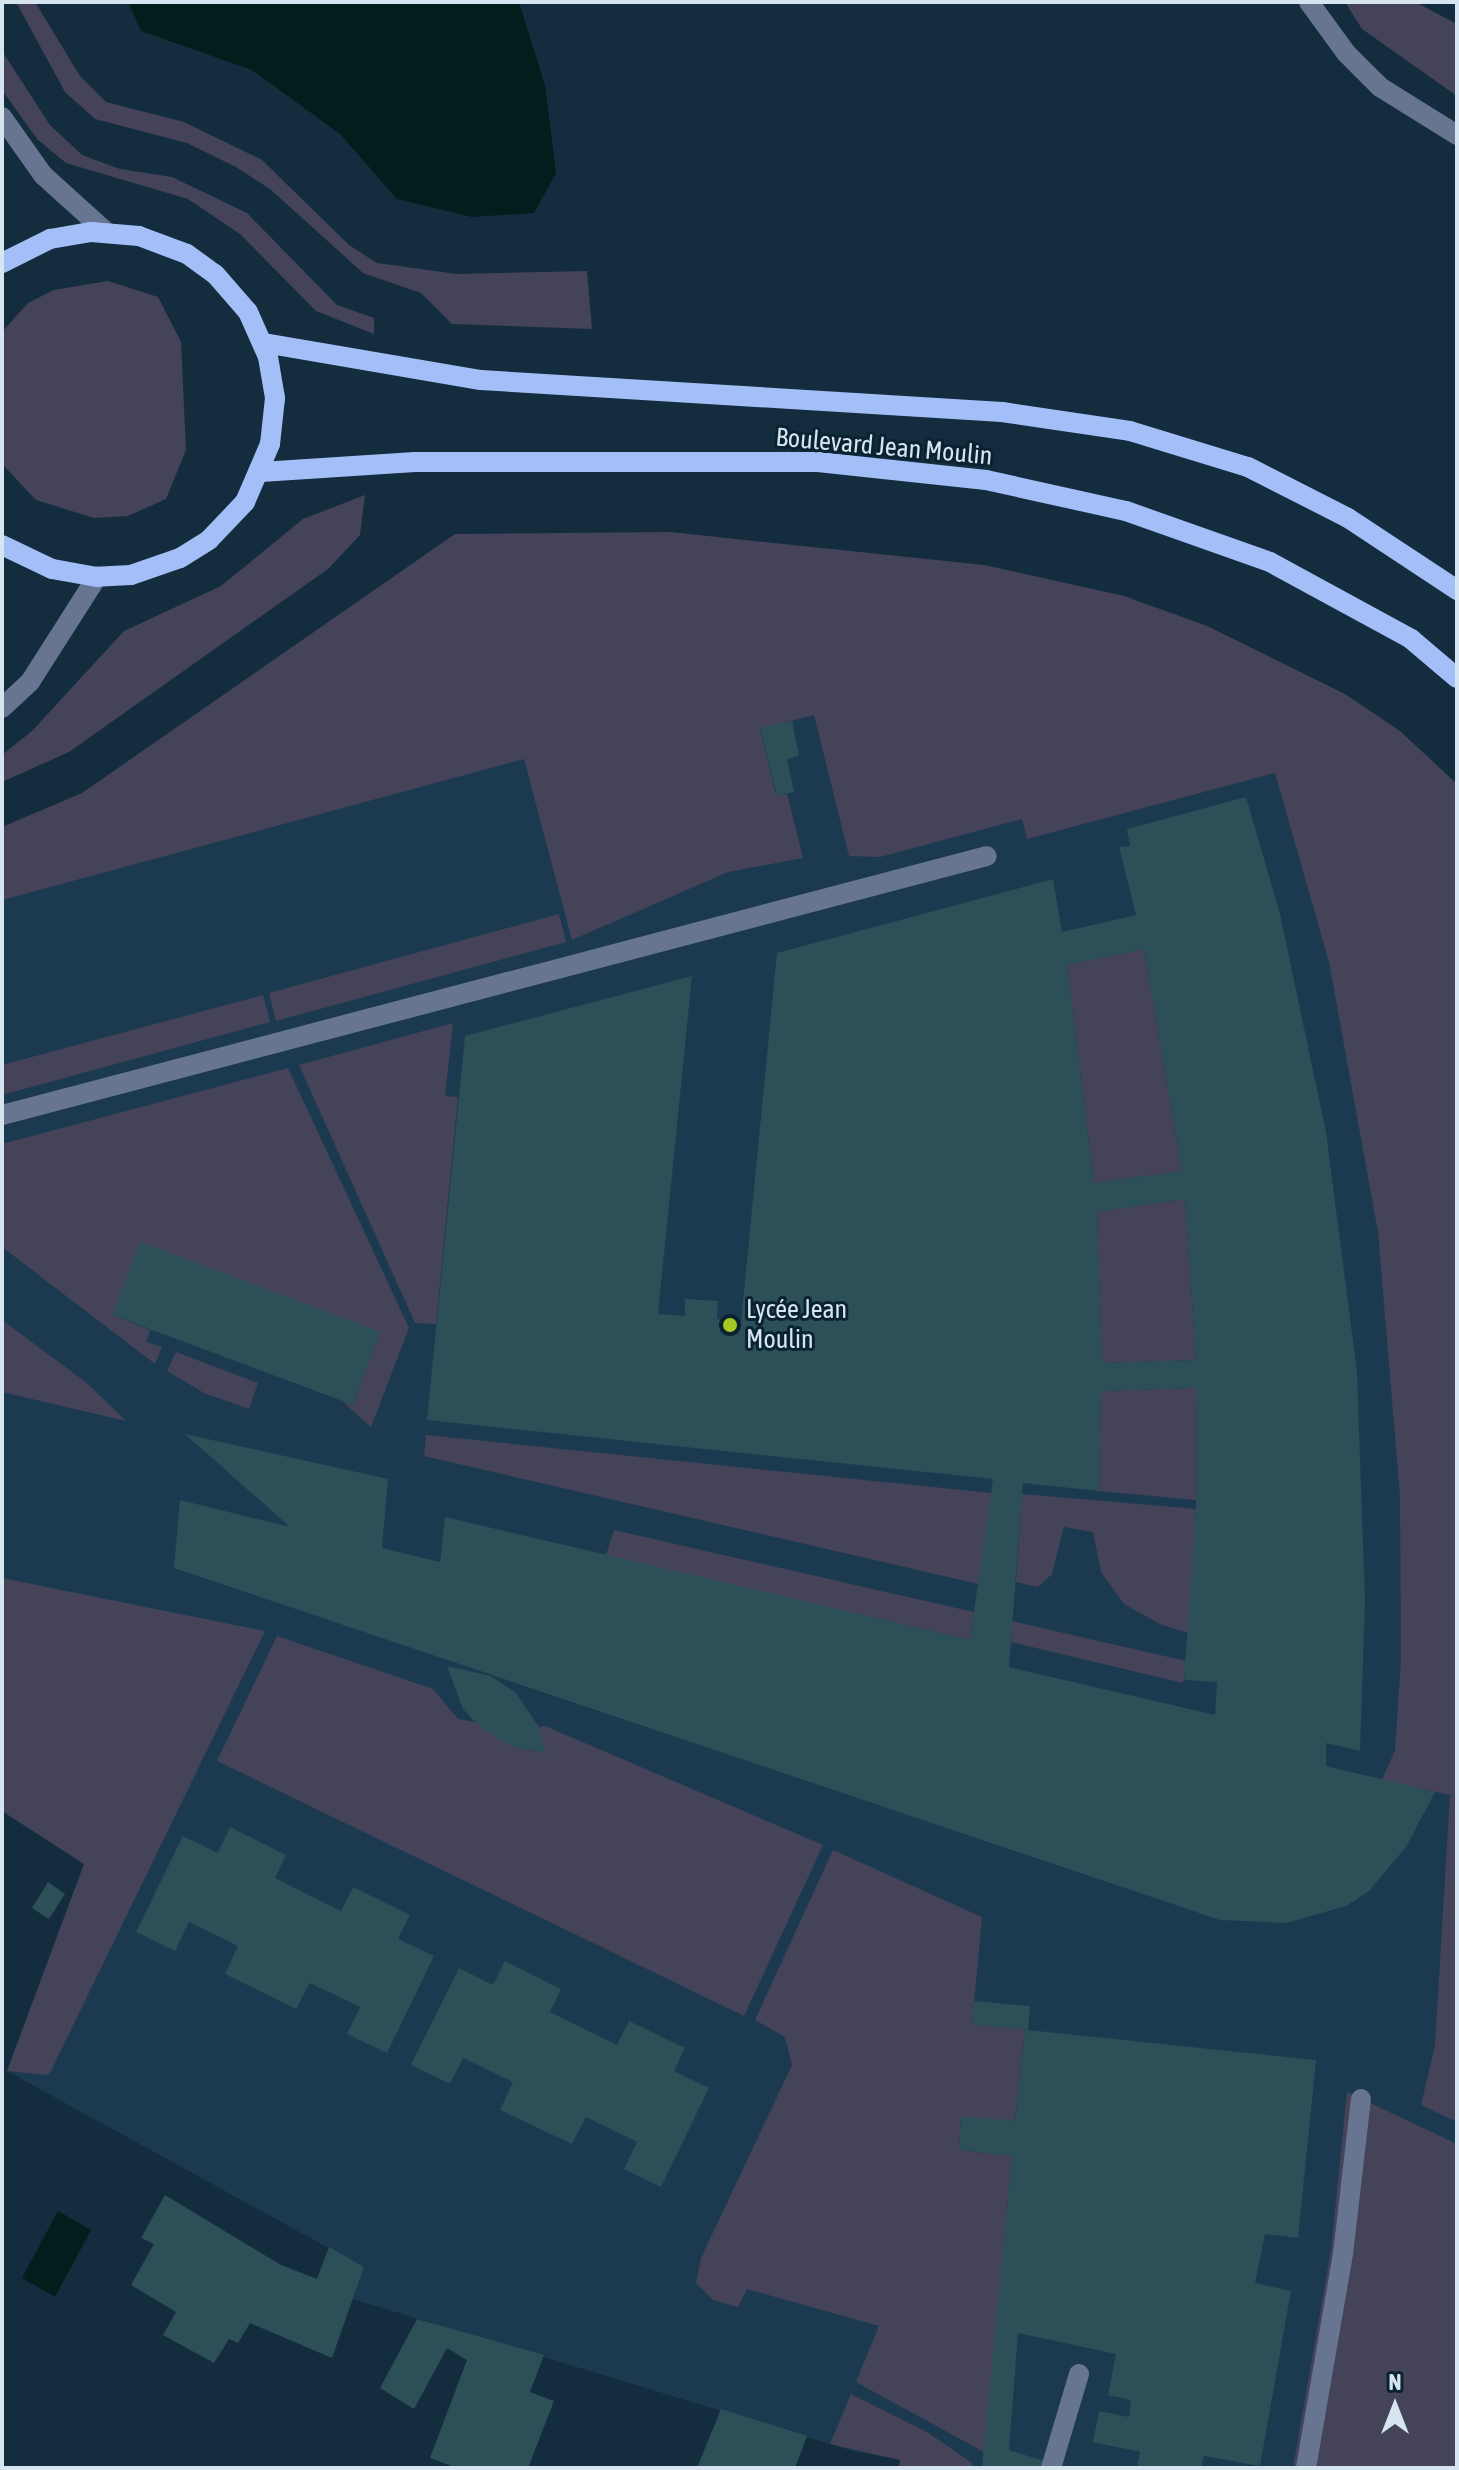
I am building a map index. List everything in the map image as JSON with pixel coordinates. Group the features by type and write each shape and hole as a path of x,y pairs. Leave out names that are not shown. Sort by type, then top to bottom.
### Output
{"main road":[{"path":"2,263 50,239 106,232 156,241 202,264 239,299 264,343 275,414 261,472 234,516 195,549 148,571 97,577 52,569 2,545"},
{"name":"Boulevard Jean Moulin","path":"264,343 481,380 1002,412 1130,431 1248,467 1348,518 1457,590"},
{"name":"Boulevard Jean Moulin","path":"261,472 415,462 818,462 986,480 1126,511 1270,562 1411,639 1457,678"}],"street":[{"path":"1309,2 1346,53 1380,87 1457,135"},
{"path":"2,117 43,175 106,232"},
{"path":"2,708 30,682 97,577"},
{"path":"2,1115 987,856"},
{"path":"1306,2468 1343,2254 1361,2099"},
{"path":"1051,2468 1079,2374"}],"shaded area":[{"path":"16,2 35,2 80,76 106,102 184,122 262,160 349,245 377,263 457,274 587,271 592,329 452,324 421,293 363,273 270,189 236,167 187,143 95,119 65,92"},
{"path":"128,2 519,2 545,85 556,173 534,213 472,217 397,199 340,134 252,70 141,31"},
{"path":"1345,2 1415,2 1457,24 1457,96 1362,29"},
{"path":"2,51 50,125 82,155 120,169 172,177 247,213 337,305 374,318 374,334 316,311 240,234 188,199 66,163 37,139 2,90"},
{"path":"108,281 158,297 181,342 186,450 166,499 128,516 94,518 36,500 2,464 2,332 28,303 54,290"},
{"path":"365,495 360,535 328,569 69,752 2,782 2,755 32,731 124,631 221,586 303,519"},
{"path":"670,532 984,565 1124,596 1207,626 1345,694 1400,731 1457,784 1457,2122 1421,2105 1435,2045 1450,1795 1382,1780 1395,1750 1401,1660 1400,1496 1378,1232 1329,962 1275,773 1027,839 1022,819 880,857 849,856 814,715 760,729 776,795 787,794 803,858 728,872 572,940 524,759 2,900 2,827 82,793 455,534"},
{"name":"Lycée Jean Moulin","path":"906,586 1457,840 1457,2468 899,2468 900,2460 853,2451 353,2299 363,2267 7,2071 84,1864 2,1811 2,827"},
{"path":"559,914 566,942 276,1021 269,993"},
{"path":"1144,949 1182,1171 1094,1183 1067,965"},
{"path":"263,995 270,1022 2,1095 2,1065"},
{"path":"453,1023 445,1096 458,1097 436,1324 415,1323 299,1065"},
{"path":"288,1068 409,1328 371,1427 343,1402 353,1405 380,1332 112,1315 150,1330 146,1342 162,1347 155,1364 2,1247 2,1144"},
{"path":"1185,1199 1196,1360 1102,1363 1097,1212"},
{"path":"2,1320 87,1383 126,1421 2,1392"},
{"path":"176,1352 258,1383 249,1409 204,1393 167,1371"},
{"path":"1197,1388 1196,1500 1099,1491 1101,1391"},
{"path":"426,1435 992,1493 978,1584 424,1456"},
{"path":"1022,1494 1196,1509 1189,1633 1162,1625 1124,1604 1101,1572 1093,1532 1064,1527 1052,1574 1038,1587 1016,1582"},
{"path":"614,1530 974,1612 970,1640 606,1555"},
{"path":"2,1578 265,1631 49,2075 7,2071 84,1864 2,1811"},
{"path":"1012,1621 1186,1661 1183,1683 1011,1642"},
{"path":"277,1636 433,1689 458,1719 475,1722 513,1747 545,1753 539,1727 545,1726 823,1845 744,2016 217,1761"},
{"path":"833,1850 982,1917 972,2025 1025,2029 1015,2121 961,2117 959,2150 1012,2156 984,2452 856,2382 879,2326 747,2289 738,2307 713,2300 696,2283 701,2258 792,2065 785,2037 755,2020"},
{"path":"1347,2092 1457,2144 1457,2468 1293,2468 1331,2250"},
{"path":"58,2211 91,2230 55,2297 22,2278"},
{"path":"851,2394 927,2432 972,2463 972,2468 899,2468 900,2460 830,2444"}],"building":[{"path":"792,721 799,756 787,759 794,792 777,796 760,728"},
{"path":"1246,797 1280,914 1326,1132 1357,1372 1365,1601 1360,1751 1326,1743 1326,1766 1435,1792 1406,1847 1369,1891 1346,1906 1286,1923 1220,1920 174,1568 180,1500 290,1527 185,1434 388,1479 382,1548 440,1562 445,1517 970,1640 993,1479 427,1420 465,1036 692,976 658,1314 685,1316 685,1299 718,1301 717,1319 741,1322 777,953 1053,879 1062,932 1136,915 1119,847 1130,846 1127,829","holes":["1144,949 1182,1171 1094,1183 1067,965","1185,1199 1196,1360 1102,1363 1097,1212","1197,1388 1196,1509 1184,1680 1217,1682 1215,1715 1009,1667 1023,1483 1099,1491 1101,1391"]},
{"path":"140,1242 380,1332 353,1405 112,1315"},
{"path":"447,1666 491,1676 516,1693 539,1727 546,1753 513,1747 481,1728 463,1709"},
{"path":"230,1827 286,1855 275,1878 341,1911 353,1887 410,1915 398,1939 434,1956 387,2053 347,2034 360,2007 310,1983 296,2009 225,1974 238,1946 189,1922 175,1951 136,1932 183,1836 218,1853"},
{"path":"48,1882 65,1894 49,1919 32,1908"},
{"path":"505,1961 561,1989 550,2012 617,2045 629,2021 685,2048 674,2071 709,2088 661,2187 624,2169 637,2142 586,2117 572,2144 500,2110 513,2082 463,2058 450,2084 411,2065 459,1968 493,1985"},
{"path":"974,2001 1030,2006 1028,2030 1316,2060 1298,2238 1265,2234 1255,2283 1291,2291 1260,2466 1204,2456 1201,2468 1137,2468 1140,2452 1093,2442 1099,2411 1129,2417 1131,2400 1108,2395 1116,2354 1018,2333 1009,2450 1067,2468 982,2468 1012,2156 959,2150 961,2116 1015,2121 1025,2029 972,2025"},
{"path":"165,2195 281,2265 317,2279 329,2247 364,2267 332,2358 250,2323 238,2343 229,2339 214,2363 163,2335 176,2312 131,2285 154,2244 141,2238"},
{"path":"417,2319 544,2355 530,2392 554,2401 528,2468 457,2468 430,2458 467,2360 447,2348 414,2409 380,2388"},
{"path":"721,2409 807,2436 795,2468 697,2468"}],"place":[{"name":"Lycée Jean Moulin","path":"730,1325"}]}
